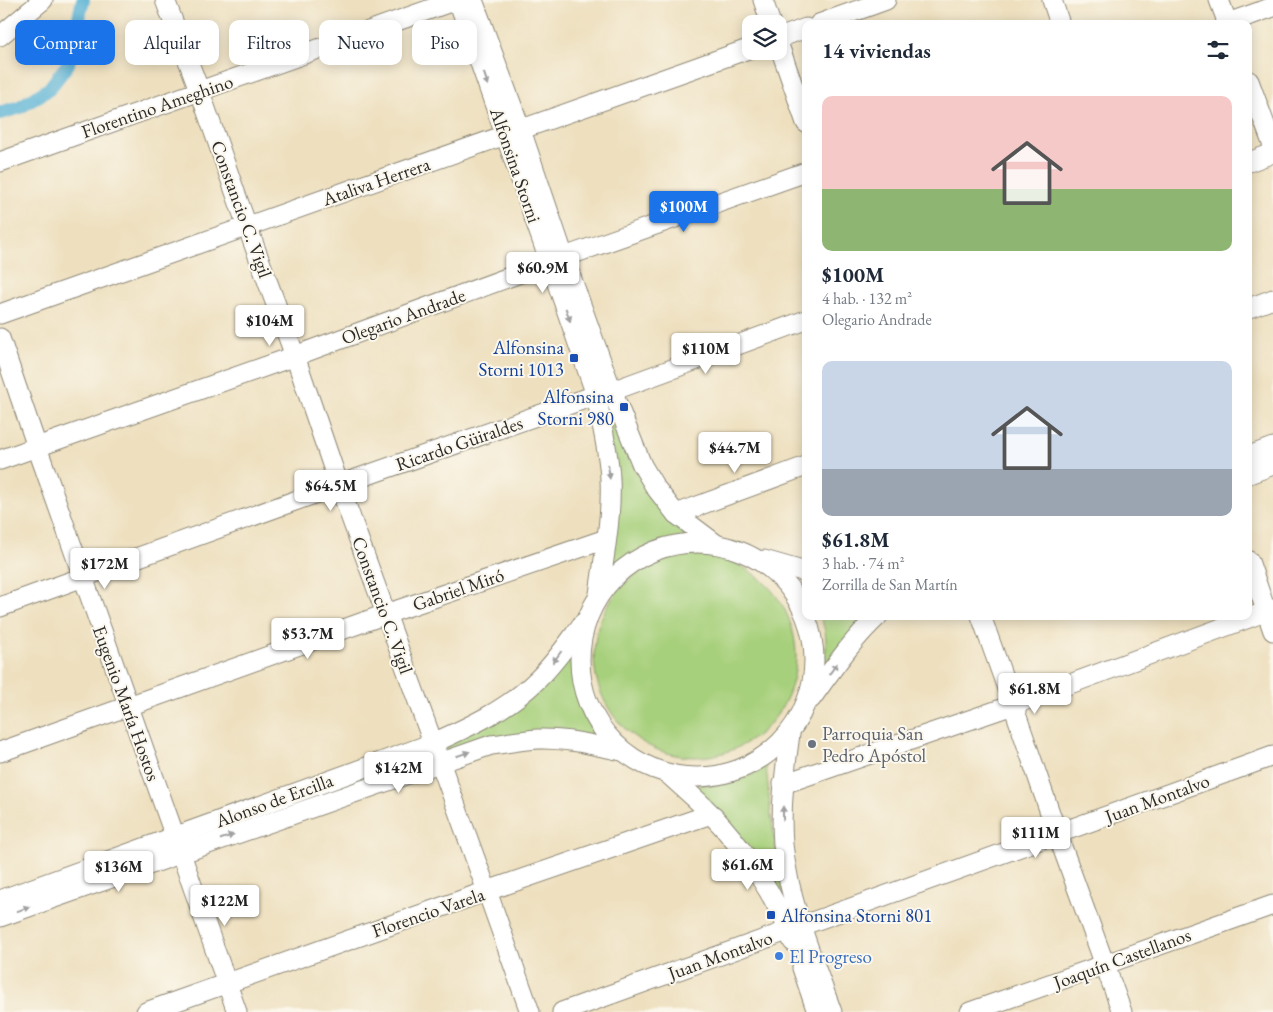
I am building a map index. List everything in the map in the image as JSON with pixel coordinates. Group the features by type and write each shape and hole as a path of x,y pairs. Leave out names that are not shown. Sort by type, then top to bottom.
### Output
{"street":[{"path":"0,36 43,0"},
{"name":"Constancio C. Vigil","path":"165,0 200,92 295,356 339,485 530,1012"},
{"name":"Florentino Ameghino","path":"0,162 457,0"},
{"name":"Alfonsina Storni","path":"457,0 513,133"},
{"name":"Alfonsina Storni","path":"473,0 513,133 604,393 655,487 676,514 716,544"},
{"path":"763,0 768,15"},
{"path":"830,20 886,0"},
{"path":"1052,0 1059,20"},
{"path":"1219,0 1226,20"},
{"path":"1238,20 1273,7"},
{"path":"787,35 802,29"},
{"name":"Ataliva Herrera","path":"0,314 742,51"},
{"path":"784,60 802,111"},
{"path":"1252,89 1273,146"},
{"path":"1252,161 1273,153"},
{"name":"Olegario Andrade","path":"0,460 802,173"},
{"path":"1252,307 1273,299"},
{"name":"Ricardo Güiraldes","path":"0,607 82,576 802,321"},
{"name":"Eugenio María Hostos","path":"0,338 128,707 237,1012"},
{"name":"Alfonsina Storni","path":"599,594 610,500 610,477 605,440 604,393"},
{"path":"1252,455 1273,447"},
{"path":"1252,473 1273,465"},
{"path":"676,514 802,467"},
{"name":"Gabriel Miró","path":"0,752 386,614 606,539"},
{"path":"790,734 757,762 729,774 698,778 668,774 644,765 622,751 598,724 583,690 579,654 586,618 599,594 616,574 638,558 662,548 689,543 716,544 752,557 802,571"},
{"path":"752,557 776,574 795,596 802,610"},
{"path":"1252,568 1270,611 1273,631"},
{"path":"1252,618 1270,611"},
{"name":"Alonso de Ercilla","path":"178,845 472,726 524,693 552,664 586,618"},
{"path":"804,708 812,680 814,651 807,620"},
{"path":"818,1012 795,929 793,900 783,843 783,784 790,734 804,708 853,642 874,620"},
{"path":"982,620 1014,704 1057,833 1122,1012"},
{"path":"783,784 1014,704 1245,620"},
{"name":"Alonso de Ercilla","path":"43,893 178,845 491,745 537,739 579,741 622,751"},
{"name":"Juan Montalvo","path":"562,1012 1273,756"},
{"path":"668,774 691,794 730,836 779,910 795,929 832,1012"},
{"name":"Florencio Varela","path":"146,1012 711,814"},
{"path":"0,900 43,893"},
{"path":"0,917 43,893"},
{"name":"Joaquín Castellanos","path":"970,1012 1273,905"}],"green space":[{"path":"610,418 638,475 702,541 673,541 650,546 629,558 607,576"},
{"path":"695,555 715,557 734,563 751,572 773,592 788,617 794,636 796,656 794,676 788,695 779,712 759,734 734,749 715,755 695,757 675,755 656,749 639,740 617,720 602,695 596,676 594,656 596,636 602,617 611,600 631,578 656,563 675,557"},
{"path":"821,620 866,620 824,668 826,635"},
{"path":"573,653 574,681 586,713 605,743 449,752 445,746 552,676"},
{"path":"766,765 771,816 786,913 692,784 718,785 733,782 747,777"}],"waterway":[{"path":"0,113 20,107 49,89 68,64 83,0"}],"place":[{"name":"Alfonsina Storni 1013","path":"574,358"},
{"name":"Alfonsina Storni 980","path":"624,407"},
{"name":"Parroquia San Pedro Apóstol","path":"812,744"},
{"name":"Alfonsina Storni 801","path":"771,915"},
{"name":"El Progreso","path":"779,956"}]}
